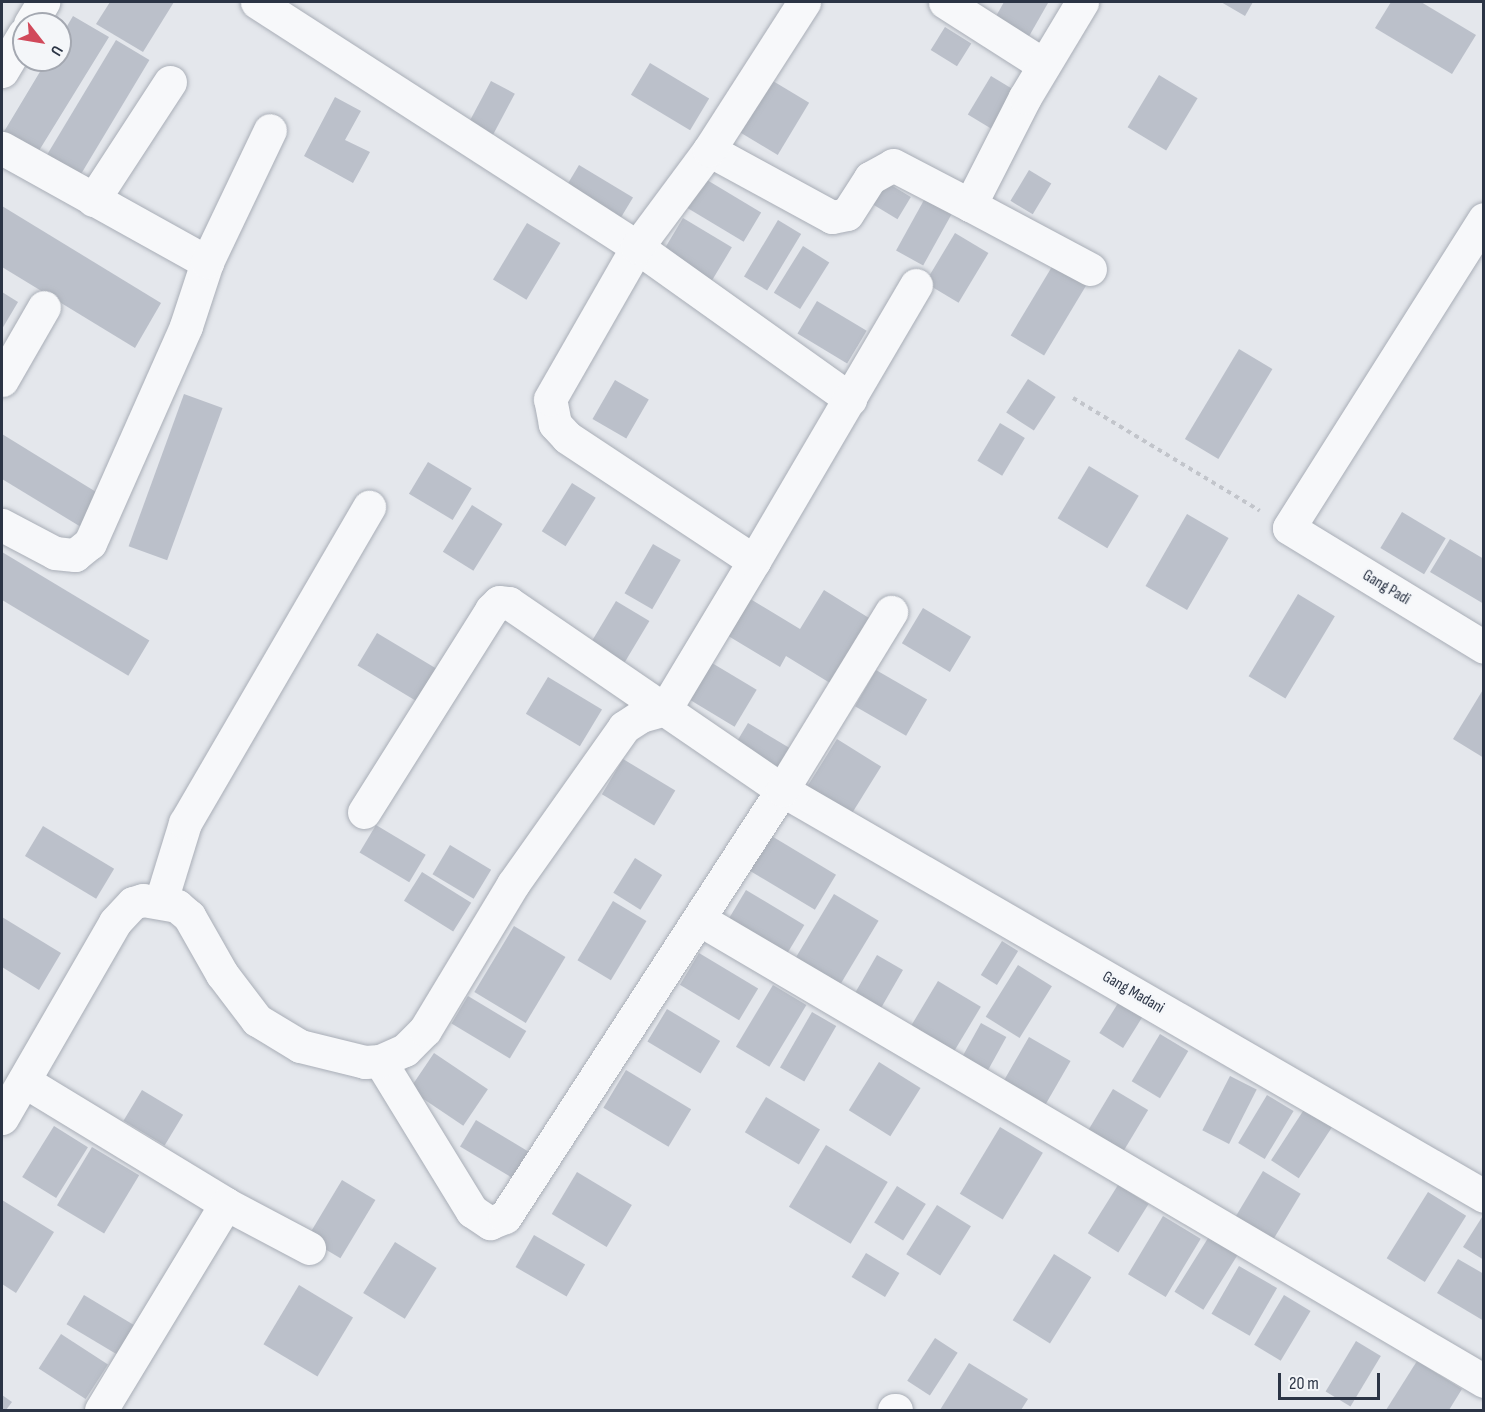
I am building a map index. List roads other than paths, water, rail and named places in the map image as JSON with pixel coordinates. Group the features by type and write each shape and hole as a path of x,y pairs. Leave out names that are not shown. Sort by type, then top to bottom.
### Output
{"street":[{"path":"257,2 637,247 850,399"},
{"path":"754,561 567,437 550,410 553,390 637,247 709,150 804,2"},
{"path":"945,2 1044,65"},
{"path":"970,205 1044,65 1082,2"},
{"path":"2,71 12,54"},
{"path":"93,200 170,81"},
{"path":"2,525 55,553 75,555 90,543 186,326 207,262 270,130"},
{"path":"2,148 207,262"},
{"path":"709,150 832,217 847,214 870,178 893,165 1090,269"},
{"name":"Gang Padi","path":"1484,219 1289,528 1484,647"},
{"path":"2,1118 115,922 133,903 161,901 177,906 189,916 222,974 257,1020 300,1046 365,1062 380,1061 405,1050 425,1030 513,884 624,727 641,716 665,709 916,285"},
{"path":"2,380 44,307"},
{"path":"161,901 185,823 369,507"},
{"name":"Gang Madani","path":"364,812 499,602 508,603 782,790 1484,1196"},
{"path":"380,1061 472,1211 490,1223 501,1221 782,790 891,612"},
{"path":"699,919 983,1090 1484,1381"},
{"path":"24,1081 226,1204 309,1248"},
{"path":"101,1410 226,1204"}]}
